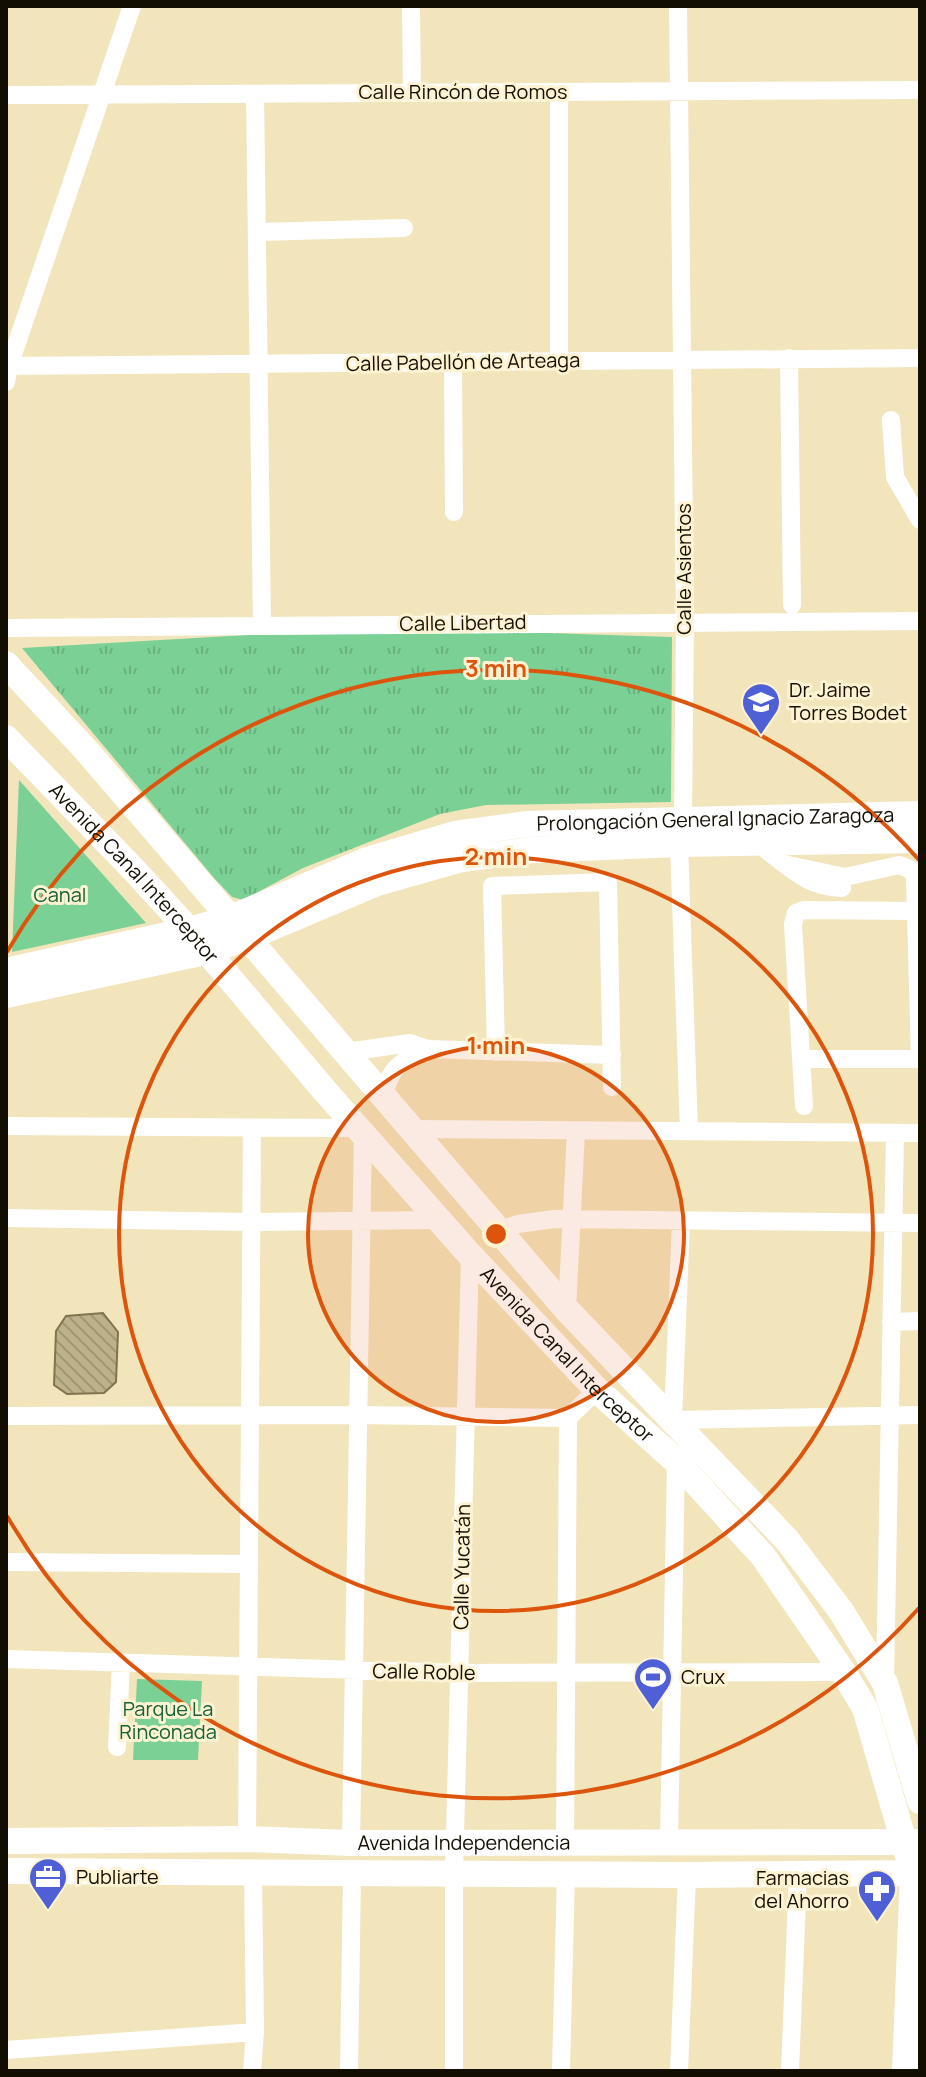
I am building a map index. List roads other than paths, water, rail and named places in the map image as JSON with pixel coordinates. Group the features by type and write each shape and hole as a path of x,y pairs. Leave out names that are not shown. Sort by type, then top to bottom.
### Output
{"main road":[{"name":"Avenida Canal Interceptor","path":"6,664 86,750 567,1310 787,1540 841,1611 885,1683 920,1801"},
{"name":"Avenida Canal Interceptor","path":"6,738 189,930 470,1255 597,1390 676,1461 763,1556 843,1672 865,1708 912,1842 916,1873 905,2071"},
{"name":"Prolongación General Ignacio Zaragoza","path":"6,971 189,930 240,928 462,859 681,832 920,814"},
{"name":"Prolongación General Ignacio Zaragoza","path":"681,832 757,843 920,840"},
{"name":"Prolongación General Ignacio Zaragoza","path":"6,995 205,952 240,928"},
{"path":"396,1170 427,1190 483,1238 500,1230"},
{"path":"491,1277 492,1270 498,1265 507,1264 567,1310"},
{"name":"Avenida Independencia","path":"6,1841 912,1842"},
{"name":"Avenida Independencia","path":"6,1871 687,1875 916,1873"}],"street":[{"path":"7,372 132,6"},
{"path":"411,6 412,93"},
{"name":"Calle Asientos","path":"678,6 685,621 681,832 689,1131"},
{"name":"Calle Rincón de Romos","path":"6,95 920,90"},
{"path":"559,92 559,361"},
{"path":"255,94 262,625"},
{"path":"258,232 404,228"},
{"name":"Calle Pabellón de Arteaga","path":"7,372 682,358 920,358"},
{"path":"789,358 792,605"},
{"path":"453,362 454,512"},
{"path":"891,420 895,477 920,520"},
{"name":"Calle Libertad","path":"6,628 920,621"},
{"path":"757,843 788,865 799,877 827,887 846,888 891,879 915,886 920,1059 801,1059"},
{"path":"496,1052 492,886 608,882 612,1087"},
{"path":"804,1106 793,924 796,913 804,910 916,911"},
{"path":"347,1052 410,1043 428,1049 612,1055"},
{"path":"385,1095 386,1085 397,1066 428,1049"},
{"path":"6,1126 361,1130 351,1843"},
{"path":"247,1839 252,1129"},
{"path":"414,1129 920,1133"},
{"path":"567,1310 576,1131"},
{"path":"885,1683 895,1133"},
{"path":"6,1218 251,1222 440,1220"},
{"path":"500,1230 538,1220 571,1219 920,1223"},
{"path":"681,1221 673,1420 920,1415"},
{"name":"Calle Yucatán","path":"454,2071 454,1874 470,1255"},
{"path":"891,1322 920,1321"},
{"path":"6,1416 568,1418 597,1390"},
{"path":"565,1843 568,1418"},
{"path":"669,1842 676,1461"},
{"path":"6,1562 249,1564"},
{"name":"Calle Roble","path":"6,1659 460,1673 843,1672"},
{"path":"117,1747 121,1663"},
{"path":"252,2071 255,2032 253,1873"},
{"path":"349,2071 352,1873"},
{"path":"561,2071 566,1873"},
{"path":"790,2071 798,1874"},
{"path":"679,2071 687,1875"},
{"path":"6,2050 255,2032"}],"place":[{"name":"Dr. Jaime Torres Bodet","path":"761,736"},
{"name":"Crux","path":"653,1711"},
{"name":"Publiarte","path":"48,1911"},
{"name":"Farmacias del Ahorro","path":"877,1923"}],"park label":[{"name":"Canal","path":"60,895"},
{"name":"Parque La Rinconada","path":"168,1720"}]}
